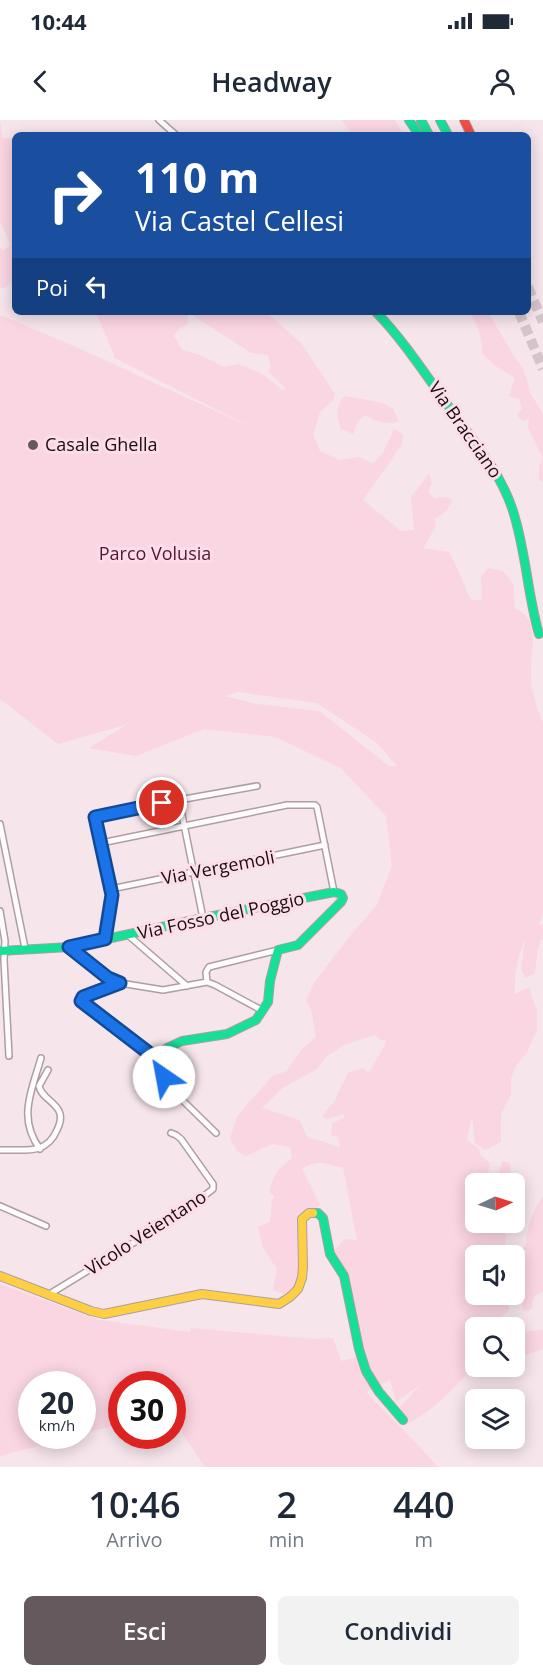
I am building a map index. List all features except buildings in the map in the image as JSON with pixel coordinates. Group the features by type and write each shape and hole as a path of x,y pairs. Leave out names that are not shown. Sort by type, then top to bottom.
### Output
{"main road":[{"name":"Via Bracciano","path":"379,315 407,347 481,449 501,481 512,508 521,541 532,614 539,634"},
{"name":"Via Fosso del Poggio","path":"2,951 69,947 334,892"},
{"path":"154,1057 166,1048 190,1039 229,1034 256,1020 268,1002 270,981 278,950 298,945 342,902 343,897 339,892 334,892"},
{"path":"0,1276 48,1296 104,1314 202,1294 217,1294 279,1304 292,1295 302,1280 304,1271 302,1219 309,1213 318,1213 323,1218 330,1254 344,1276 366,1371 379,1392 403,1420"}],"street":[{"path":"159,120 173,132"},
{"path":"105,939 112,895 95,817 258,786"},
{"path":"179,800 203,918"},
{"path":"102,843 287,805 316,806 334,892"},
{"path":"0,824 25,948"},
{"name":"Via Vergemoli","path":"111,890 325,845"},
{"path":"0,911 5,941 2,951 9,1056"},
{"path":"128,935 187,986"},
{"path":"69,947 108,978 120,983 163,990 207,982 213,983 263,1011"},
{"path":"207,982 205,973 209,968 278,950"},
{"path":"120,983 83,997 81,1001 154,1057 170,1088 216,1133"},
{"path":"40,1149 32,1135 27,1113 41,1058"},
{"path":"0,1150 40,1149 52,1139 60,1119 59,1111 39,1088 48,1070"},
{"name":"Vicolo Veientano","path":"48,1296 179,1215 213,1189 213,1184 181,1139 171,1133"},
{"path":"0,1206 46,1226"}],"green space":[{"path":"342,120 395,120 402,132 350,132"},
{"path":"0,121 3,138 12,138 12,283 4,288 0,288 0,248 3,251 11,245 0,222"},
{"name":"Parco Volusia","path":"0,315 76,347 259,431 115,358 97,315 188,315 187,325 180,328 174,336 182,350 200,355 224,367 239,364 264,375 282,390 286,389 268,371 271,367 268,355 251,353 193,315 269,315 301,343 335,394 333,400 320,412 313,435 320,451 340,460 359,457 373,464 383,453 394,429 403,434 402,444 363,500 401,531 414,530 411,497 429,474 432,483 428,491 434,498 445,497 453,500 446,511 435,519 436,526 423,549 449,552 470,599 482,601 481,577 488,568 503,571 513,584 515,609 524,614 532,629 533,695 543,722 543,912 539,925 543,924 543,940 538,948 535,973 526,978 521,970 525,939 517,966 515,994 530,987 537,1010 537,1030 511,1078 511,1095 501,1114 501,1142 485,1150 475,1143 472,1117 467,1140 479,1149 480,1155 490,1163 488,1173 465,1173 465,1233 505,1233 506,1237 505,1245 465,1245 465,1305 508,1305 509,1309 502,1317 465,1317 465,1376 441,1401 424,1414 405,1425 395,1419 400,1407 421,1384 396,1402 390,1380 366,1392 438,1467 205,1467 186,1439 186,1371 108,1371 108,1427 96,1430 96,1371 18,1371 18,1449 26,1449 0,1456 0,1284 99,1320 190,1332 191,1328 314,1339 333,1338 341,1361 363,1354 354,1322 350,1284 336,1270 333,1252 345,1239 357,1240 343,1167 314,1163 302,1169 320,1205 304,1218 302,1273 292,1297 273,1290 277,1269 263,1248 258,1227 270,1222 272,1200 275,1197 270,1192 271,1186 277,1172 292,1158 290,1147 272,1144 246,1156 237,1151 230,1138 237,1117 248,1103 272,1076 287,1071 302,1049 316,1037 312,1013 306,1000 314,983 377,905 392,866 386,816 342,769 276,737 204,729 136,756 89,748 128,724 58,744 0,699","holes":["238,692 317,703 377,743 397,766 389,766 319,711 257,704 224,696","375,1035 387,1041 370,1071 367,1072 363,1068 348,1073 334,1102 322,1116 327,1119 345,1114 332,1124 331,1135 338,1137 340,1148 308,1138 299,1120 262,1108 282,1088 317,1069 327,1056 344,1045"]},
{"path":"471,315 490,315 522,367 530,393 542,412 543,458 528,428 529,419 522,421 517,415 522,408 519,399 509,396 515,378 482,354 482,343"},
{"path":"345,396 383,403 393,409 399,421 381,422 365,415 358,421 353,434 341,429 338,411"},
{"path":"543,458 543,482 539,479 539,467"},
{"path":"502,1161 510,1163 511,1173 499,1173"},
{"path":"543,1196 543,1292 534,1298 532,1308 528,1311 523,1310 522,1305 525,1305 525,1247 531,1220"},
{"path":"543,1330 543,1350 525,1355 525,1332"}],"tunnel":[{"path":"531,294 543,322"},
{"path":"520,315 543,369"}],"traffic: fast":[{"path":"409,120 417,132"},
{"path":"421,120 427,132"},
{"path":"440,120 446,132"},
{"path":"379,315 396,334 484,455 507,494 517,524 539,634"},
{"path":"0,951 70,947 334,892 341,894 343,898 341,902 298,945 278,950 270,981 268,1002 256,1020 227,1034 182,1041 154,1057"},
{"path":"313,1213 318,1213 323,1218 330,1254 344,1276 359,1349 366,1371 379,1392 403,1420"}],"traffic: slow":[{"path":"0,1276 104,1314 202,1294 279,1304 298,1289 303,1267 302,1219 309,1213 313,1213"}],"traffic: jam":[{"path":"464,120 470,132"}],"place":[{"name":"Casale Ghella","path":"33,445"}],"route":[{"path":"162,803 95,817 112,895 105,939 69,947 108,978 120,983 83,997 81,1001 154,1057 164,1077"}]}
